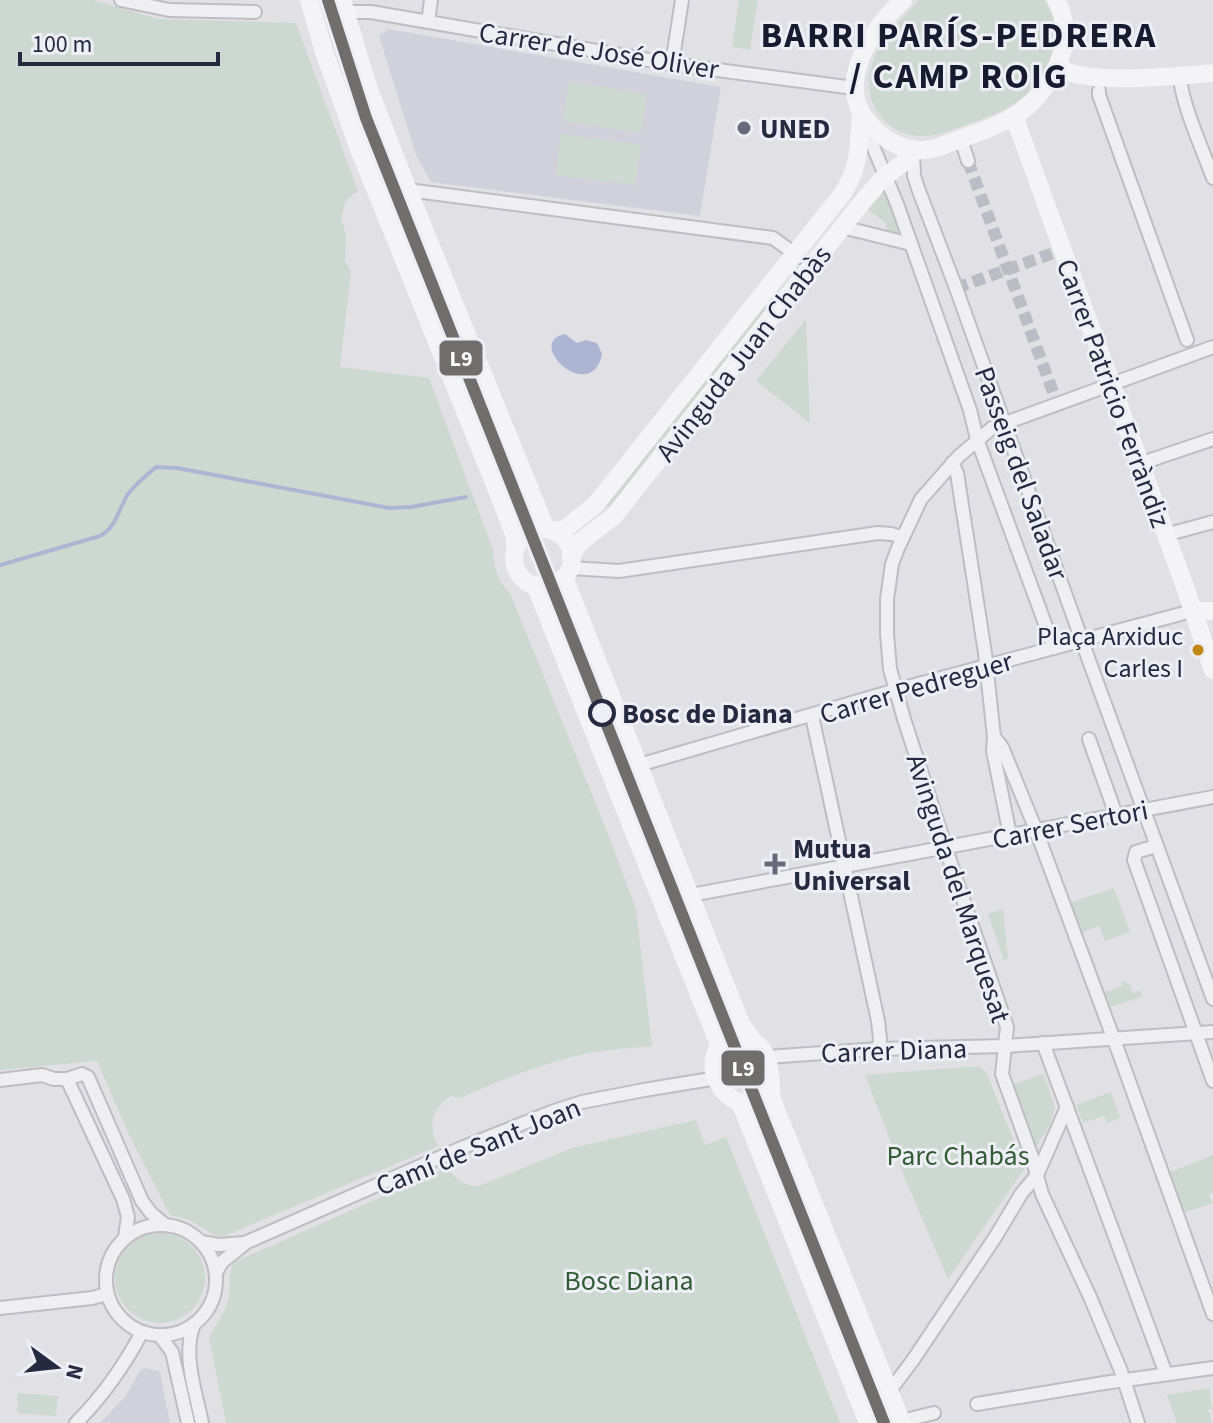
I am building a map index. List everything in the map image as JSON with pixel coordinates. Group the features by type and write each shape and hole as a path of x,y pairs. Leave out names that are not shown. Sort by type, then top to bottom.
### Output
{"main road":[{"path":"309,0 359,149 514,534 514,560 518,572 535,585 551,585 569,567"},
{"path":"854,88 855,76 866,48 875,32 903,0"},
{"path":"861,115 899,146 926,150 988,129 1014,116 1038,96 1052,78 1061,57 1065,35 1059,3"},
{"path":"343,6 368,87 408,190 549,530"},
{"path":"1057,67 1073,74 1101,78 1213,73"},
{"name":"Avinguda Juan Chabàs","path":"549,530 565,529 596,504 843,193 852,178 858,157 861,115 854,88"},
{"name":"Carrer Patricio Ferràndiz","path":"1014,116 1213,670"},
{"name":"Avinguda Juan Chabàs","path":"569,567 580,542 614,516 842,227 886,177 908,159 913,149"},
{"path":"516,548 530,532 549,530 559,533 567,542 569,567 639,765 741,1024 767,1057 771,1097 901,1422"},
{"path":"535,585 720,1047"},
{"path":"1192,611 1213,611"},
{"path":"754,1042 732,1040 720,1047 715,1058 722,1090 728,1097 740,1102 752,1101 763,1095 771,1081"},
{"path":"740,1102 863,1419"}],"street":[{"path":"121,0 169,10 255,12"},
{"path":"428,22 431,0"},
{"path":"672,64 682,0"},
{"name":"Carrer de José Oliver","path":"343,6 672,64 854,88"},
{"path":"1180,75 1185,100 1213,178"},
{"path":"1099,91 1187,340"},
{"name":"Passeig del Saladar","path":"861,115 897,204 970,410 977,439 1054,648"},
{"path":"961,139 968,161"},
{"name":"Passeig del Saladar","path":"913,149 914,176 919,191 1213,999"},
{"path":"897,204 896,197 900,192 909,188 919,191"},
{"path":"408,190 773,238 812,267"},
{"path":"842,227 911,244"},
{"name":"Avinguda del Marquesat","path":"1138,1423 1090,1297 1042,1194 1002,1074 1007,1027 890,669 887,599 892,564 921,499 977,439 1005,422 1213,347"},
{"path":"1139,464 1213,439"},
{"path":"952,463 957,473 987,667 993,751 1010,835"},
{"path":"1165,535 1213,522"},
{"path":"569,567 619,571 878,533 903,537"},
{"name":"Carrer Pedreguer","path":"639,765 896,690 1192,611"},
{"path":"812,716 878,1021 879,1049"},
{"path":"994,737 1002,747 1036,830 1213,1314"},
{"path":"1089,739 1116,815"},
{"name":"Carrer Sertori","path":"691,895 1213,797"},
{"path":"1156,846 1136,852 1134,860 1213,1081"},
{"name":"Carrer Diana","path":"767,1057 1213,1032"},
{"path":"1043,1043 1166,1374"},
{"path":"0,1080 42,1075 54,1079 82,1074 88,1077 142,1201 164,1224"},
{"name":"Camí de Sant Joan","path":"216,1273 222,1262 247,1242 554,1111 582,1102 717,1078"},
{"path":"67,1079 123,1199 128,1217 125,1237"},
{"path":"889,1392 1021,1194 1037,1175 1067,1107"},
{"path":"164,1224 185,1229 201,1242 212,1259 216,1273 215,1290 205,1313 179,1332 160,1336 142,1332 121,1319 111,1305 105,1283 111,1255 125,1237 141,1227 164,1224"},
{"name":"Camí de Sant Joan","path":"201,1242 219,1245 247,1242"},
{"path":"0,1308 107,1294"},
{"path":"194,1324 190,1356 202,1423"},
{"path":"76,1423 119,1372 142,1332"},
{"path":"160,1336 169,1346 176,1365 188,1423"},
{"path":"977,1404 1213,1368"},
{"path":"901,1422 934,1413"}],"shaded area":[{"path":"388,29 721,87 700,216 431,182 416,155 379,36"},
{"path":"144,1368 160,1373 170,1423 100,1423 125,1397"}],"green space":[{"path":"0,0 92,0 159,19 296,23 358,191 346,200 341,218 346,235 345,260 351,272 340,367 429,378 493,550 497,573 510,593 636,909 652,1046 606,1050 556,1061 460,1098 450,1096 433,1119 438,1146 224,1236 216,1236 189,1220 170,1215 129,1135 97,1061 0,1070"},
{"path":"739,0 758,0 750,50 732,47"},
{"path":"919,0 1044,0 1054,16 1056,28 1054,49 1046,69 1026,94 992,115 932,135 911,135 896,129 884,120 871,97 871,66 883,42"},
{"path":"569,82 647,94 641,133 563,121"},
{"path":"561,134 641,145 635,185 556,175"},
{"path":"885,189 900,228 896,233 887,231 885,222 864,207"},
{"path":"763,302 768,307 610,508 605,504"},
{"path":"806,319 810,423 756,381"},
{"path":"1114,888 1130,932 1105,941 1099,926 1081,933 1070,903"},
{"path":"1003,909 1008,959 1004,960 988,914"},
{"path":"1126,981 1133,993 1140,990 1142,996 1108,1008 1103,993 1122,986 1121,983"},
{"name":"Parc Chabás","path":"978,1066 986,1072 1025,1168 948,1279 865,1075"},
{"path":"1044,1074 1055,1107 1050,1125 1034,1150 1013,1084"},
{"path":"1111,1092 1120,1118 1107,1123 1104,1116 1083,1123 1076,1105"},
{"name":"Bosc Diana","path":"696,1120 705,1145 726,1137 840,1423 226,1423 209,1337 226,1306 234,1262 447,1168 461,1182 479,1186 572,1148"},
{"path":"1213,1155 1213,1192 1209,1194 1212,1203 1183,1213 1168,1173"},
{"path":"151,1233 169,1233 185,1240 198,1253 205,1269 205,1287 198,1303 185,1316 169,1323 151,1323 135,1316 122,1303 115,1287 115,1269 122,1253 135,1240"},
{"path":"1209,1388 1212,1408 1208,1409 1212,1423 1177,1423 1167,1395"},
{"path":"18,1393 58,1396 56,1416 17,1413"}],"water":[{"path":"565,334 577,343 586,340 597,343 602,354 596,368 586,374 564,367 552,348 554,340"}],"waterway":[{"path":"0,565 100,536 114,523 131,490 156,467 177,468 389,508 466,497"}],"tunnel":[{"path":"968,161 1057,403"},
{"path":"956,288 1062,250"}],"transit line":[{"name":"L9","path":"328,0 366,118 884,1423"}],"place":[{"name":"UNED","path":"744,128"},
{"name":"Plaça Arxiduc Carles I","path":"1198,650"},
{"name":"Bosc de Diana","path":"602,713"},
{"name":"Mutua Universal","path":"775,864"}],"district":[{"name":"BARRI PARÍS-PEDRERA / CAMP ROIG","path":"959,54"}]}
